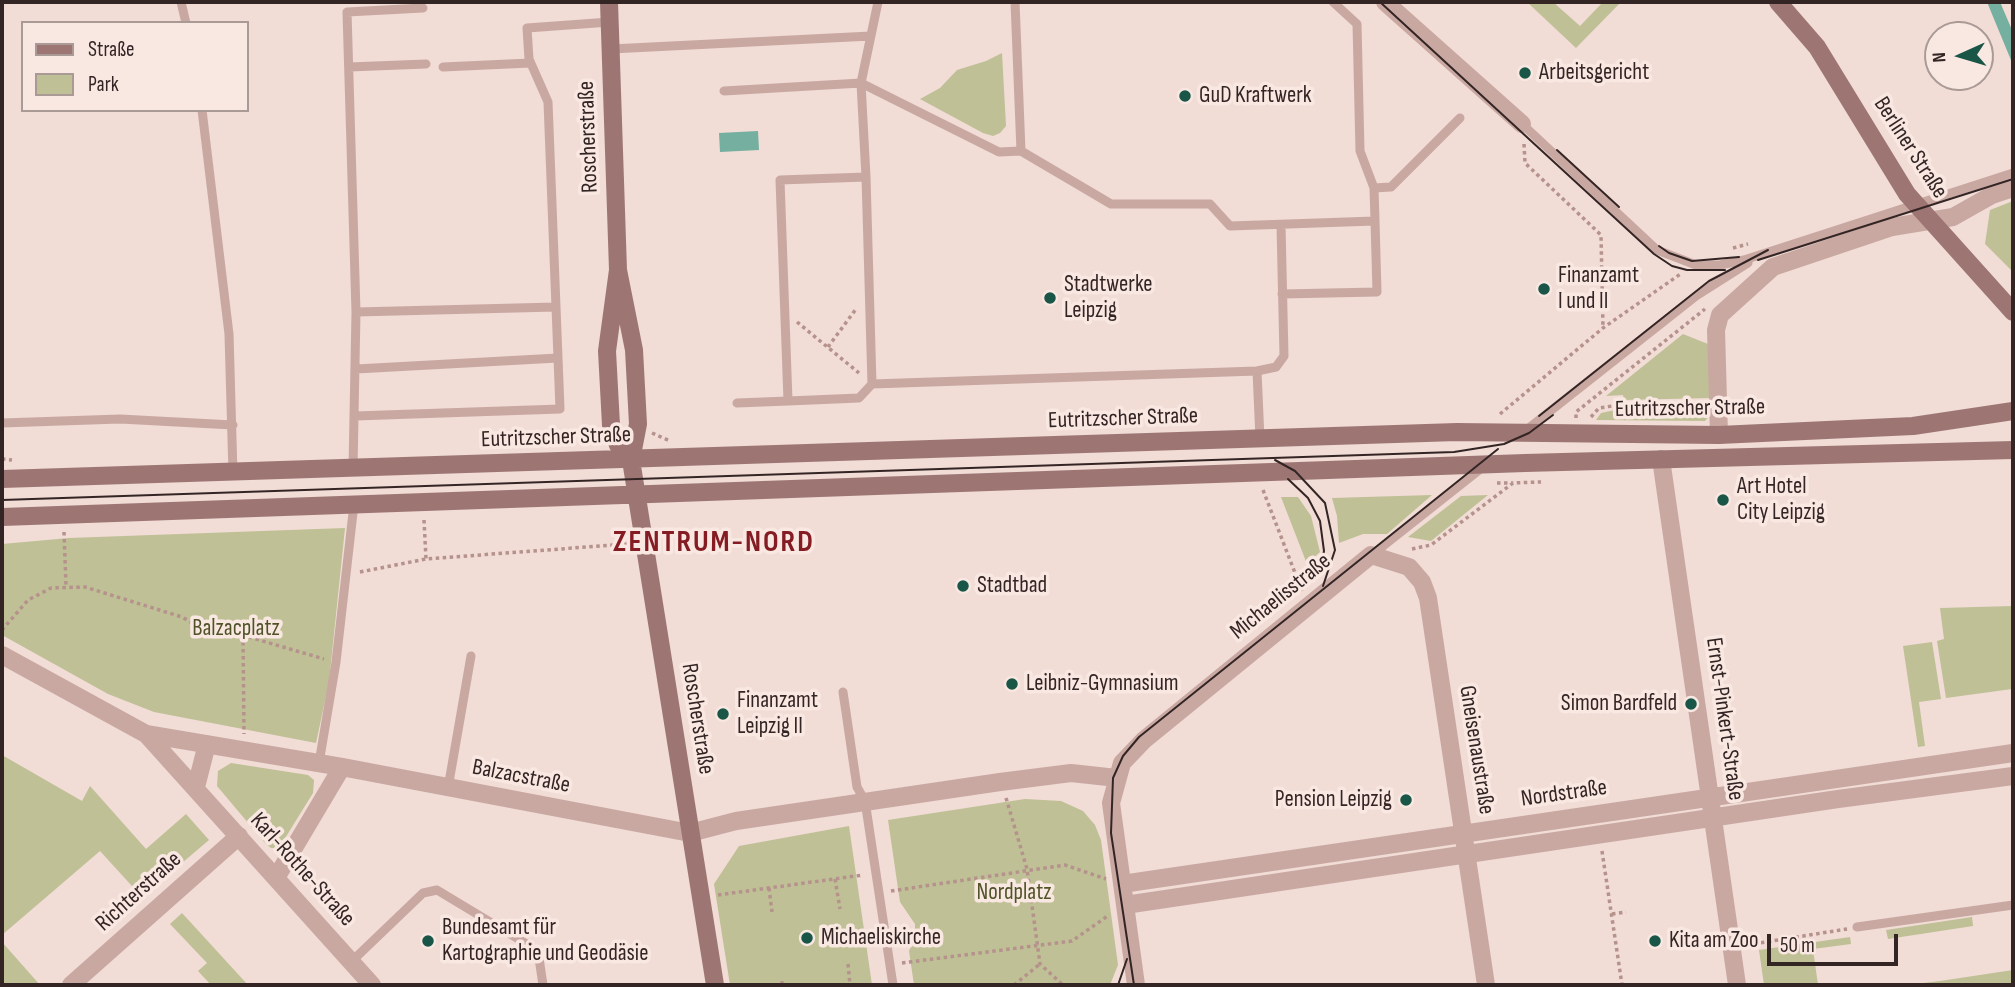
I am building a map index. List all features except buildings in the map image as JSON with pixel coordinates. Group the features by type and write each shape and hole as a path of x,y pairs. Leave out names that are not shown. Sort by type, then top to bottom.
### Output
{"main road":[{"name":"Roscherstraße","path":"609,2 618,270 634,351 638,424 631,460 715,985"},
{"name":"Berliner Straße","path":"1779,2 1817,47 1900,185 1929,221 2013,312"},
{"name":"Roscherstraße","path":"618,270 607,351 611,425 618,445 631,460"},
{"name":"Eutritzscher Straße","path":"2,479 233,474 1479,432 1719,435 1913,426 2013,411"},
{"path":"2,517 1487,464 2013,450"}],"street":[{"path":"1385,2 1522,124"},
{"path":"1719,435 1716,330 1720,316 1773,267 1892,227 1964,213 1982,200 2013,188"},
{"name":"Ernst-Pinkert-Straße","path":"1661,459 1712,797 1737,985"},
{"name":"Gneisenaustraße","path":"1374,556 1409,567 1422,582 1428,598 1486,985"},
{"name":"Michaelisstraße","path":"1117,778 1122,763 1138,744 1374,556"},
{"name":"Balzacstraße","path":"2,655 146,734 197,787"},
{"name":"Balzacstraße","path":"146,734 342,767 690,833"},
{"path":"197,787 207,744"},
{"name":"Nordstraße","path":"1122,884 2013,753"},
{"path":"276,878 342,767"},
{"path":"690,833 731,822 1000,782 1071,773 1117,778 1111,803 1136,985"},
{"name":"Nordstraße","path":"1125,905 2013,776"},
{"name":"Karl-Rothe-Straße","path":"197,787 372,985"},
{"name":"Richterstraße","path":"71,985 239,836"}],"lane":[{"path":"181,2 186,21"},
{"path":"737,403 859,398 872,384 861,83 878,2"},
{"path":"1015,2 1021,151"},
{"path":"1283,294 1377,292 1374,188 1360,151 1357,24 1333,2"},
{"path":"354,470 356,312 347,12 422,8"},
{"path":"355,416 560,409 548,102 530,63 527,28 610,22"},
{"path":"611,49 871,36"},
{"path":"443,67 530,63"},
{"path":"349,67 426,64"},
{"path":"724,91 861,83 999,152 1021,151 1111,204 1210,204 1230,226 1375,221"},
{"path":"202,112 229,334 233,474"},
{"path":"1374,188 1391,187 1461,118"},
{"path":"1522,124 1657,250 1696,265 1720,265 1762,255 1914,203 2013,173"},
{"path":"788,401 780,180 866,177"},
{"path":"872,384 1257,371 1276,367 1284,356 1281,225"},
{"path":"1523,432 1696,296 1762,255 1785,262"},
{"path":"356,312 556,307"},
{"path":"355,369 558,358"},
{"path":"1257,371 1260,439"},
{"path":"2,424 120,419 233,425"},
{"name":"Michaelisstraße","path":"1374,556 1487,464"},
{"path":"319,763 336,662 355,503"},
{"path":"448,788 471,656"},
{"path":"843,692 857,786 865,801 893,985"},
{"path":"351,962 423,893 437,890 530,946 539,958 543,985"},
{"path":"1857,927 2013,905"}],"path":[{"path":"1522,124 1525,163 1601,234 1603,328"},
{"path":"1728,251 1741,244"},
{"path":"1479,432 1603,328 1696,265"},
{"path":"1584,278 1602,277"},
{"path":"828,346 856,311 856,298"},
{"path":"785,312 872,384"},
{"path":"1576,412 1695,317"},
{"path":"1548,366 1552,371"},
{"path":"1577,434 1599,408 1718,402"},
{"path":"1374,556 1430,545 1513,483 1551,481"},
{"path":"1262,489 1308,606"},
{"path":"424,515 426,559"},
{"path":"64,528 66,586"},
{"path":"347,574 426,559 646,543"},
{"path":"2,630 27,600 51,588 85,587 182,617 211,633 243,635 336,662"},
{"path":"243,635 244,750"},
{"path":"1000,782 1027,869 1040,964 1063,985"},
{"path":"1600,835 1622,985"},
{"path":"878,893 1065,865 1122,884"},
{"path":"702,897 875,873"},
{"path":"835,879 840,909"},
{"path":"769,888 772,912"},
{"path":"890,965 1072,941 1125,905"},
{"path":"1612,914 1626,912"},
{"path":"1731,947 1857,927"},
{"path":"848,964 850,985"},
{"path":"1014,985 1040,964"}],"green space":[{"path":"1527,2 1553,2 1580,26 1603,2 1621,2 1576,48"},
{"path":"1002,53 1006,126 1000,133 993,136 983,133 920,99 940,88 957,70"},
{"path":"2013,201 2013,272 1985,244 1990,210"},
{"path":"1683,334 1708,344 1710,398 1624,400 1623,395 1606,396"},
{"path":"1711,409 1711,414 1705,421 1596,420 1601,413 1615,410"},
{"path":"1432,495 1387,534 1363,534 1339,543 1337,516 1332,498"},
{"path":"1488,495 1431,541 1408,537 1461,496"},
{"path":"1281,497 1298,497 1311,516 1320,552 1307,564"},
{"name":"Balzacplatz","path":"345,528 329,682 316,743 154,712 108,694 2,635 2,544 69,538"},
{"path":"2013,606 2012,689 1946,698 1937,641 1944,639 1940,608"},
{"path":"1932,642 1941,699 1919,702 1925,746 1918,747 1903,646"},
{"path":"2,755 82,801 90,786 146,849 186,814 209,840 142,897 100,851 2,935"},
{"path":"231,763 308,775 314,780 313,793 279,848 271,848 265,843 217,786 218,771"},
{"name":"Nordplatz","path":"1025,799 1061,801 1083,811 1095,825 1101,840 1118,965 1110,985 914,985 909,951 915,938 915,924 900,902 888,820"},
{"path":"849,826 872,985 730,985 714,884 739,846"},
{"path":"182,913 248,985 211,985 198,971 207,963 170,924"},
{"path":"1972,917 1973,926 1888,939 1886,930"},
{"path":"1850,937 1851,944 1813,949 1818,985 1764,985 1759,950"},
{"path":"2,942 40,985 2,985"},
{"path":"2013,970 2013,985 1907,985 1940,981"}],"water":[{"path":"1987,2 2000,2 2012,30 2013,65"},
{"path":"758,131 759,150 720,152 719,133"}],"tram line":[{"path":"1380,2 1654,254 1672,266 1687,270 1725,270"},
{"path":"1557,150 1619,207"},
{"path":"1758,260 2013,179"},
{"path":"1659,246 1669,253 1692,261 1739,257"},
{"path":"1539,416 1709,281 1768,250"},
{"path":"2,500 1454,452 1504,444 1529,433 1553,415"},
{"path":"1134,985 1111,833 1113,778 1123,756 1139,737 1498,449"},
{"path":"1275,460 1295,471 1325,503 1335,550 1323,586"},
{"path":"1288,479 1308,498 1320,521 1324,551 1320,568"},
{"path":"1118,985 1127,959"}],"place":[{"name":"Arbeitsgericht","path":"1525,73"},
{"name":"GuD Kraftwerk","path":"1185,96"},
{"name":"Finanzamt I und II","path":"1544,289"},
{"name":"Stadtwerke Leipzig","path":"1050,298"},
{"name":"Art Hotel City Leipzig","path":"1723,500"},
{"name":"Stadtbad","path":"963,586"},
{"name":"Leibniz-Gymnasium","path":"1012,684"},
{"name":"Simon Bardfeld","path":"1691,704"},
{"name":"Finanzamt Leipzig II","path":"723,714"},
{"name":"Pension Leipzig","path":"1406,800"},
{"name":"Michaeliskirche","path":"807,938"},
{"name":"Bundesamt für Kartographie und Geodäsie","path":"428,941"},
{"name":"Kita am Zoo","path":"1655,941"}],"district":[{"name":"ZENTRUM-NORD","path":"714,543"}]}
